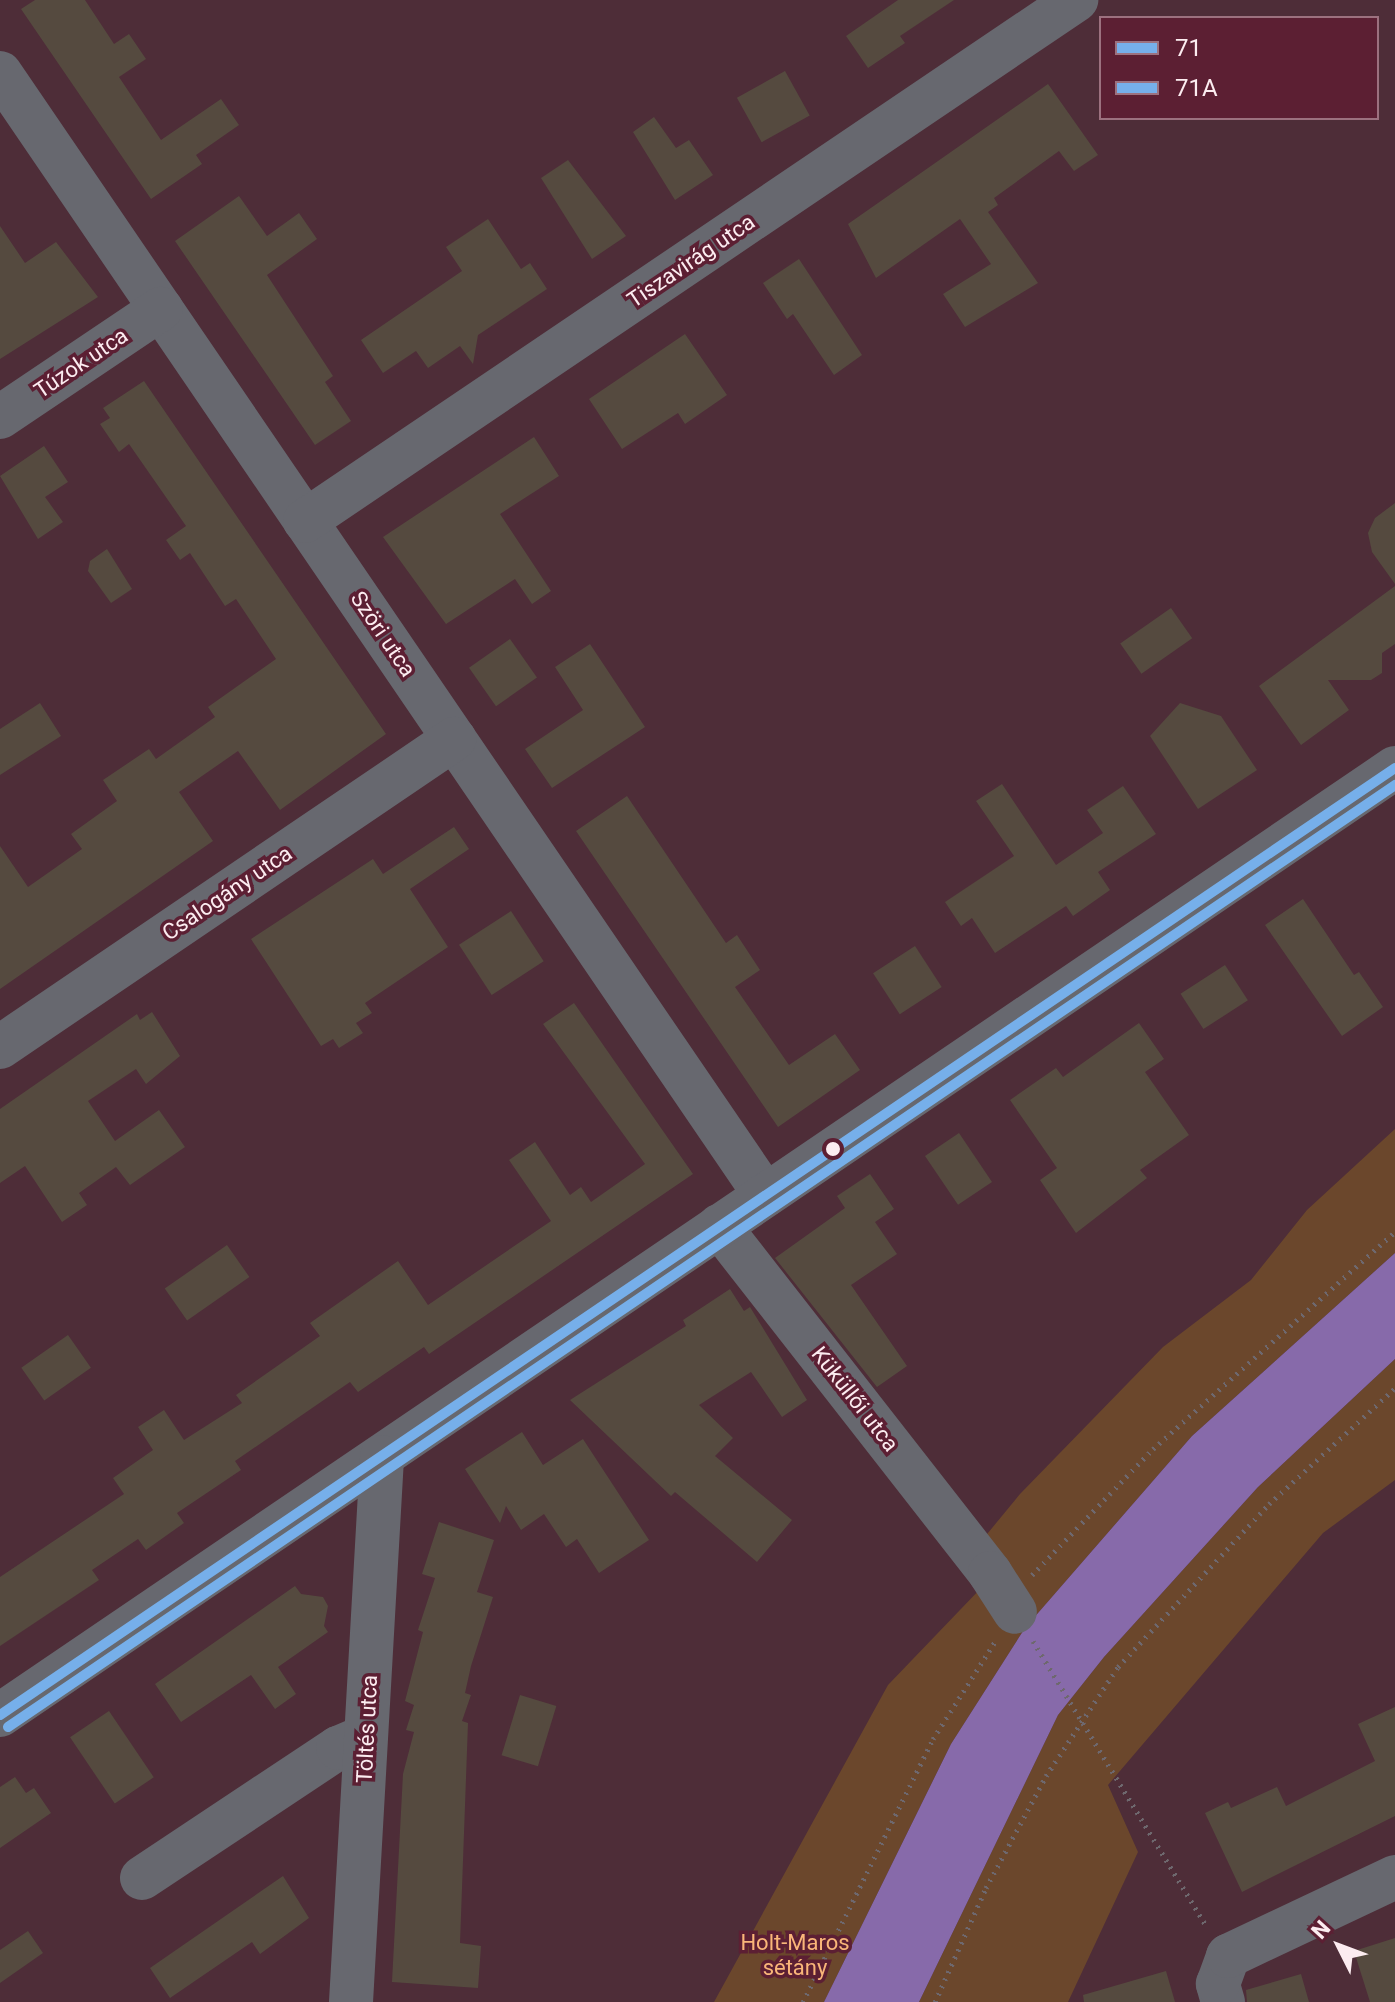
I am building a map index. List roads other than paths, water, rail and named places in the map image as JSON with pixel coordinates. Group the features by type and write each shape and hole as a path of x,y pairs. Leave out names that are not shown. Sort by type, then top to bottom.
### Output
{"street":[{"name":"Tiszavirág utca","path":"305,521 1076,0"},
{"name":"Szöri utca","path":"0,73 765,1195"},
{"name":"Túzok utca","path":"0,417 161,309"},
{"name":"Csalogány utca","path":"0,1047 454,739"},
{"path":"0,1715 1395,768"},
{"name":"Küküllői utca","path":"719,1226 990,1573 1014,1623"},
{"name":"Töltés utca","path":"351,2002 382,1457"},
{"path":"142,1878 338,1748 366,1736"},
{"path":"1223,2002 1218,1984 1228,1956 1395,1877"}],"park label":[{"name":"Holt-Maros sétány","path":"795,1954"}]}
